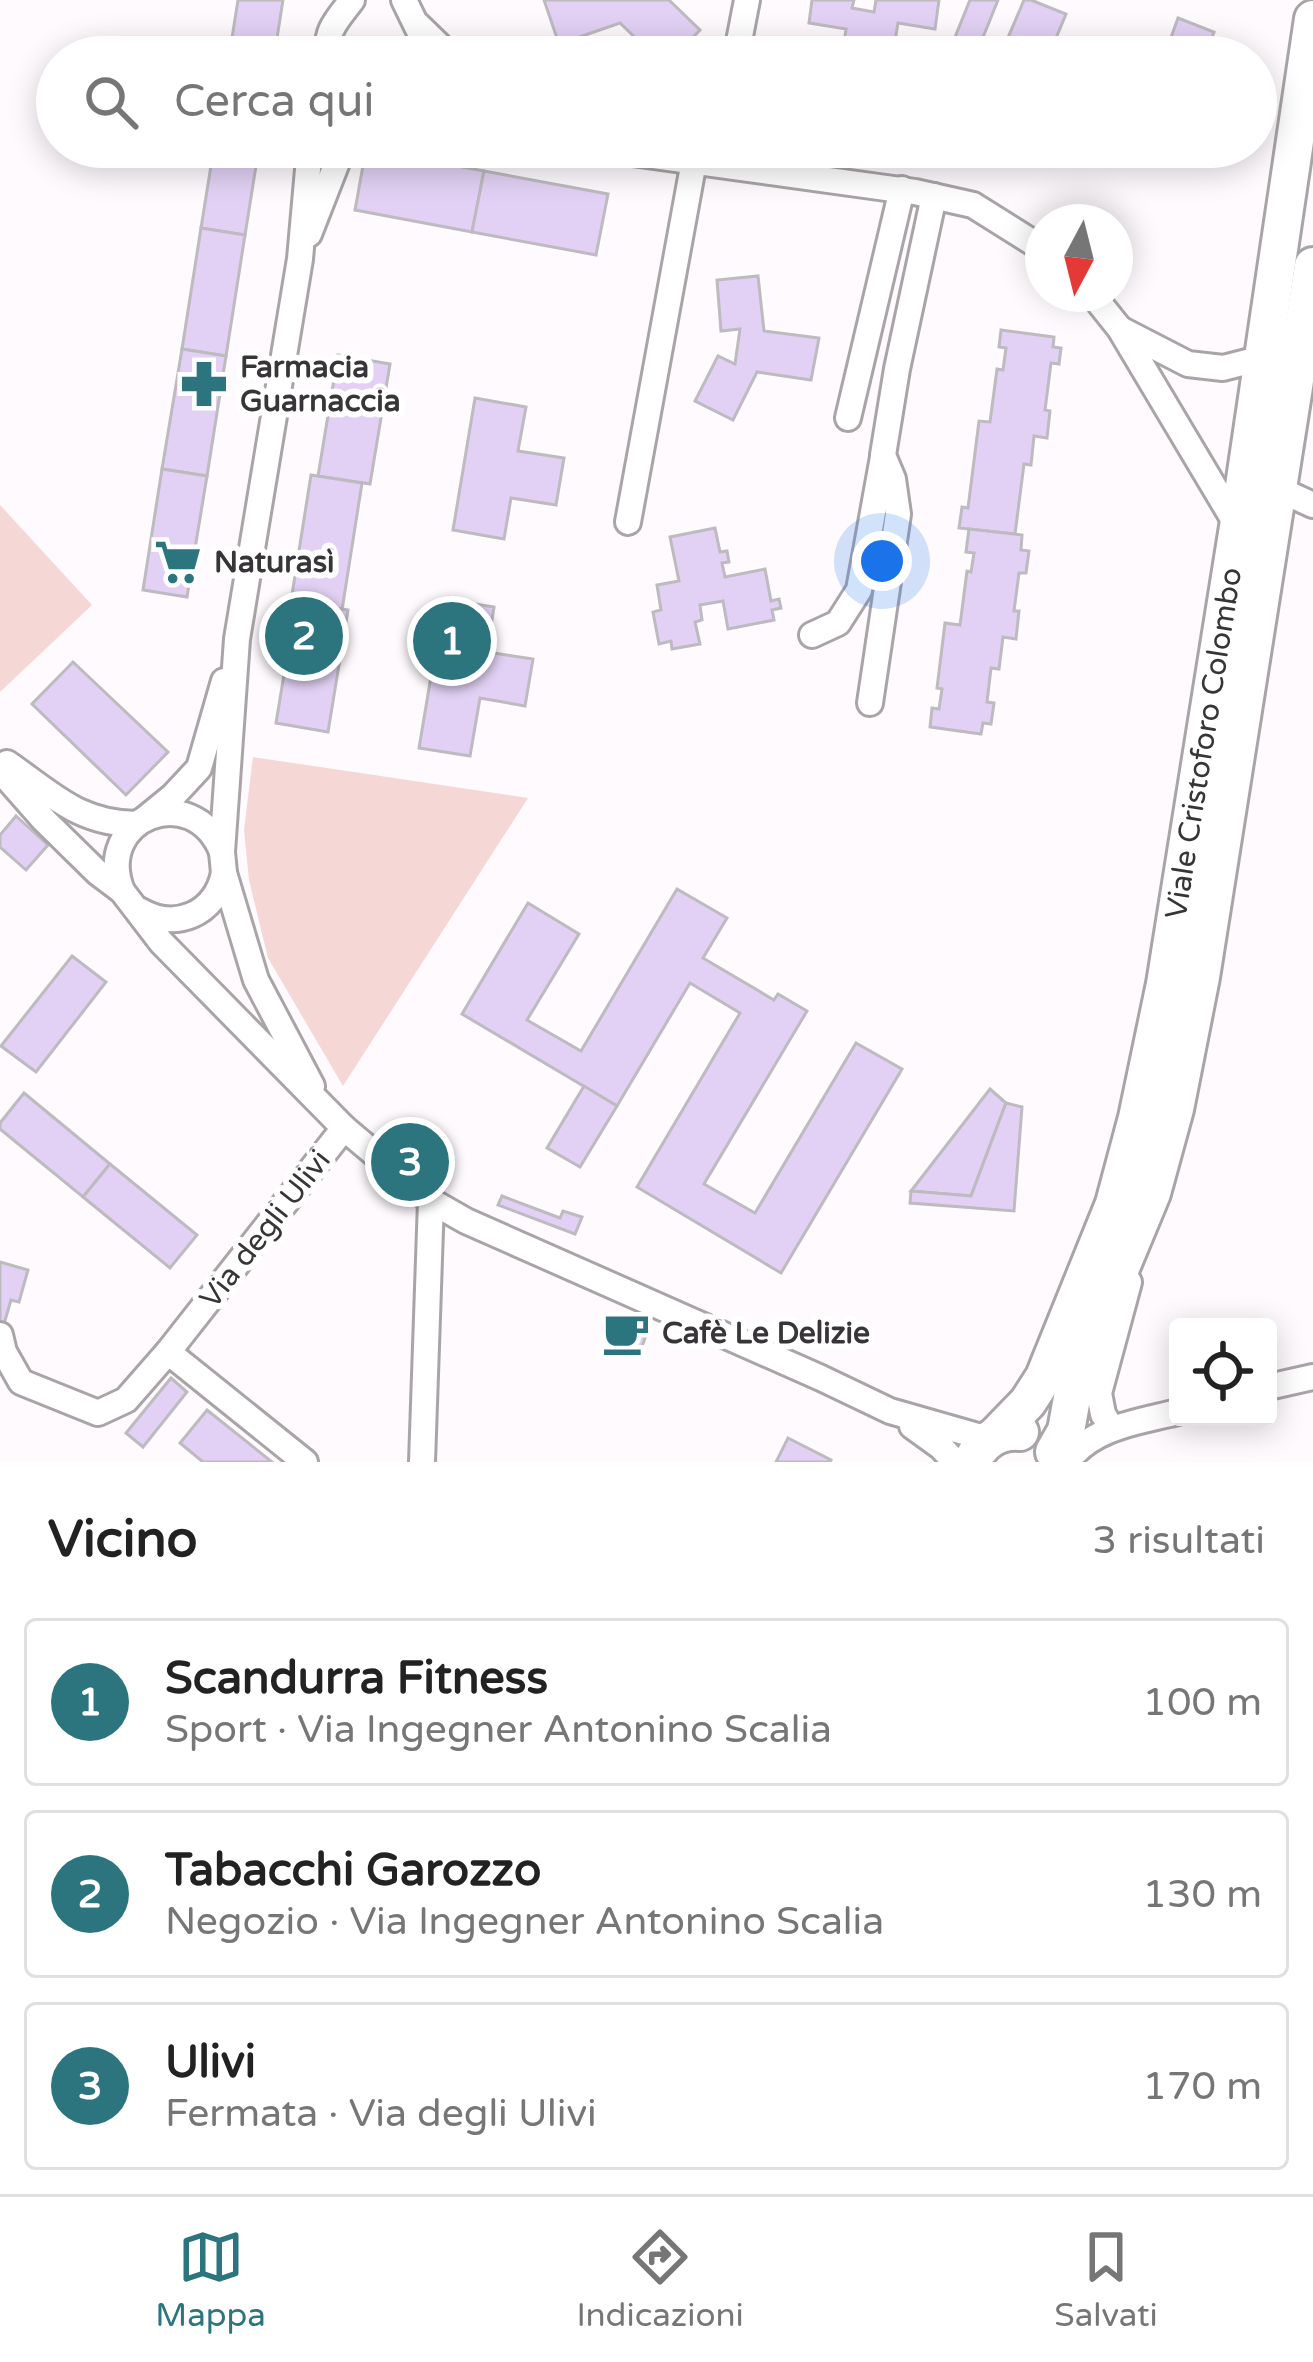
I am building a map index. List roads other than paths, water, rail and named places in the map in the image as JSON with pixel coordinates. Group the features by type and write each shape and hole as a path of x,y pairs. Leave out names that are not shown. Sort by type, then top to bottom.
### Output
{"main road":[{"name":"Viale Cristoforo Colombo","path":"985,1445 1028,1402 1044,1377 1114,1204 1131,1139 1165,984 1313,19"},
{"name":"Viale Cristoforo Colombo","path":"1061,1452 1076,1376 1152,1193 1175,1109 1201,977 1313,266"},
{"path":"985,1445 1014,1431 1032,1434 1061,1452"}],"street":[{"path":"383,0 411,13 432,36"},
{"path":"740,36 747,0"},
{"path":"331,36 337,16 355,2"},
{"path":"0,770 98,873 164,920 194,915 217,893 237,639 300,259 308,168"},
{"path":"300,259 335,168"},
{"path":"628,522 708,168"},
{"path":"772,168 973,205 1025,238"},
{"path":"848,418 902,189"},
{"path":"812,635 838,623 859,590 897,369 934,196"},
{"path":"1106,312 1238,526"},
{"path":"1120,329 1187,364 1223,368 1262,358"},
{"path":"870,703 898,514 893,479 883,454"},
{"path":"1278,489 1313,505"},
{"path":"237,639 199,768 123,840 116,860 129,899 161,942 344,1128"},
{"path":"0,758 85,817 114,824 166,812 187,815 213,833 256,980 321,1104"},
{"name":"Via degli Ulivi","path":"0,1335 21,1382 98,1413 126,1400 344,1128 431,1201 466,1221 890,1411"},
{"path":"1108,1430 1099,1393 1152,1193"},
{"path":"422,1462 431,1201"},
{"path":"169,1352 305,1462"},
{"path":"1277,1385 1313,1377"},
{"path":"890,1411 985,1445"},
{"path":"890,1411 955,1462"},
{"path":"1061,1452 1108,1430 1169,1414"}],"place":[{"name":"Farmacia Guarnaccia","path":"204,384"},
{"name":"Naturasì","path":"178,562"},
{"name":"Tabacchi Garozzo","path":"304,636"},
{"name":"Scandurra Fitness","path":"452,641"},
{"name":"Ulivi","path":"410,1162"},
{"name":"Cafè Le Delizie","path":"626,1333"}]}
